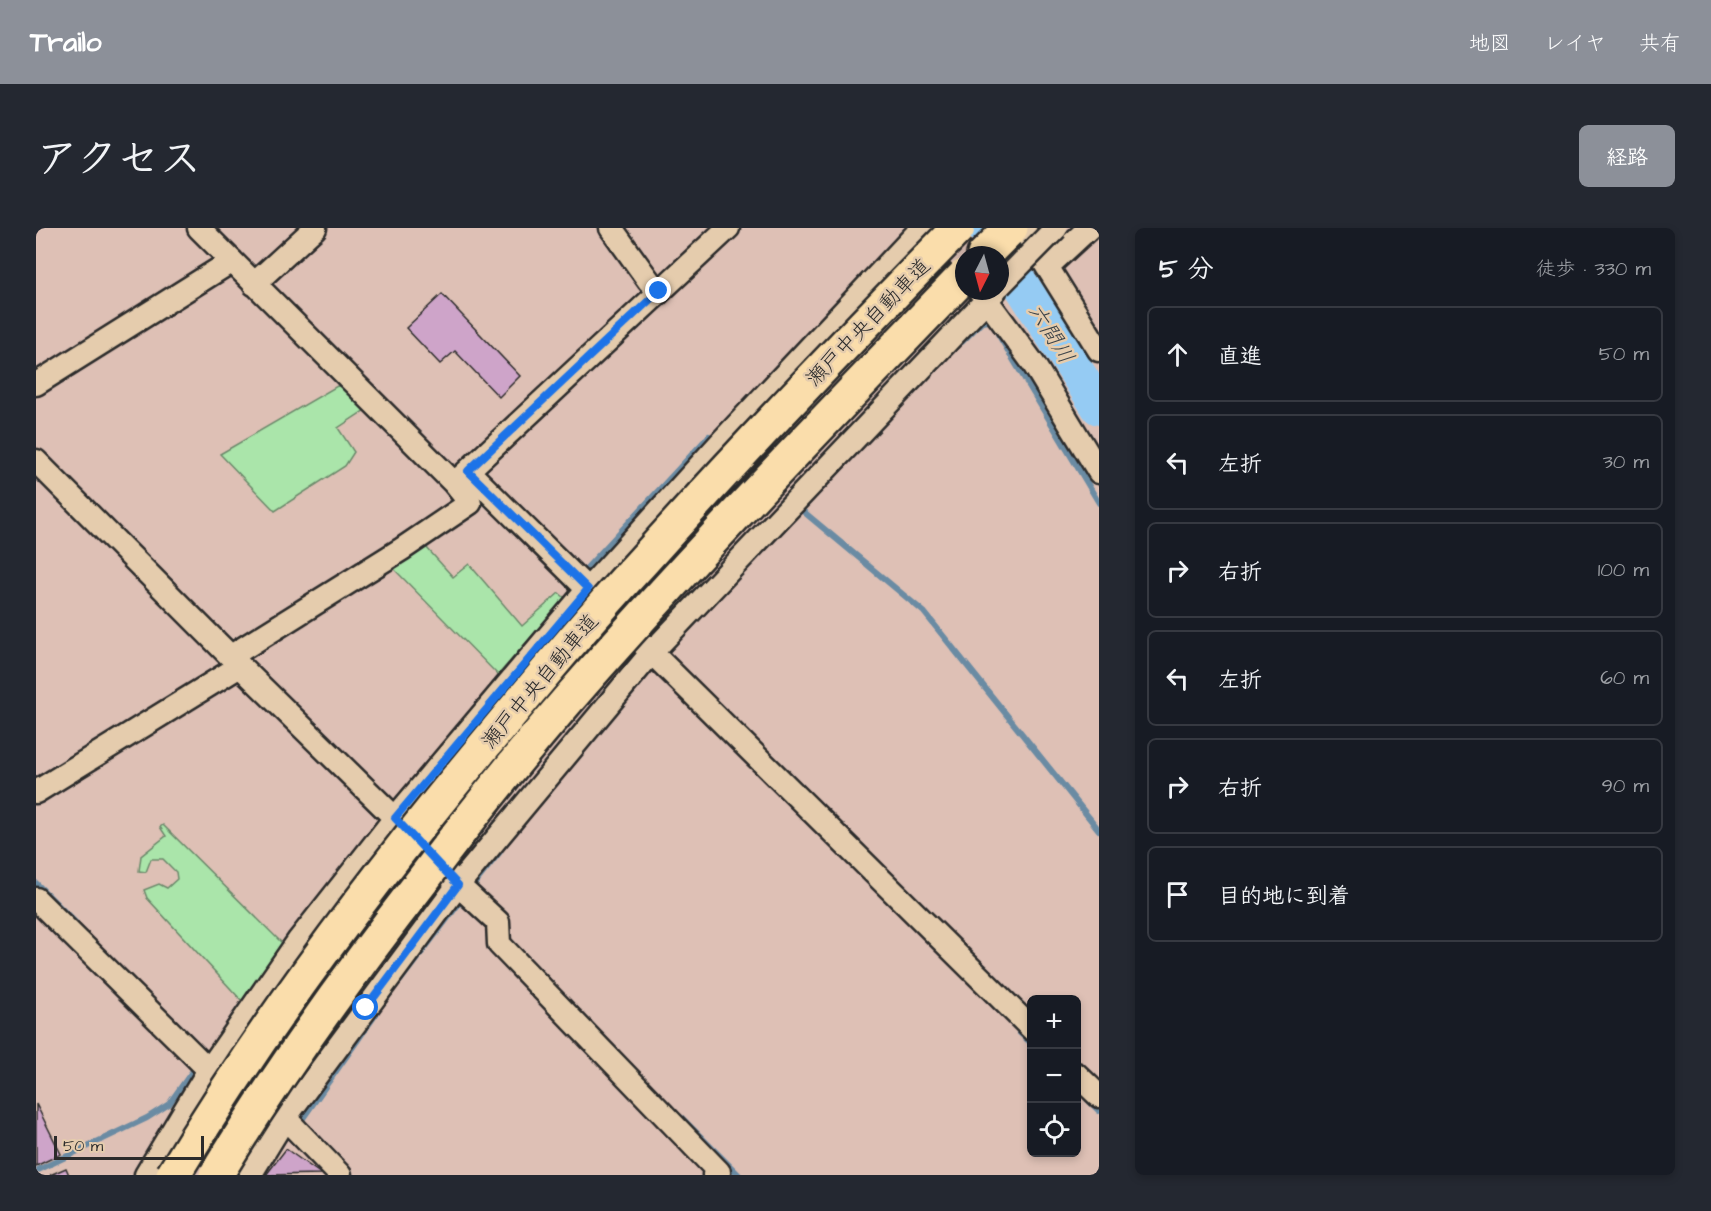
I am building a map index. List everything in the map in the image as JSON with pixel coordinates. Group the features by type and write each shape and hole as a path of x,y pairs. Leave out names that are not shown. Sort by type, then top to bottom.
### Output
{"highway":[{"name":"瀬戸中央自動車道","path":"172,1175 270,1024 345,920 462,772 641,562 745,449 958,228"},
{"path":"993,246 1011,228"},
{"name":"瀬戸中央自動車道","path":"216,1175 300,1045 374,943 467,822 565,704 764,483 955,285"}],"street":[{"path":"200,228 232,261 259,278 461,477 588,589 1027,1024"},
{"path":"259,278 315,228"},
{"path":"611,228 654,286"},
{"path":"461,477 654,286 728,228"},
{"path":"146,1175 208,1070 299,940 395,818 588,589 724,439 922,228"},
{"path":"940,228 955,252"},
{"path":"1023,228 1099,350"},
{"path":"1009,274 1056,228"},
{"path":"1047,267 1087,228"},
{"path":"36,384 232,261"},
{"path":"250,1175 285,1118 458,885 652,652 982,300"},
{"path":"995,300 1099,472"},
{"path":"36,461 235,664 395,818 458,885 498,922 499,944 719,1172 714,1175"},
{"path":"36,792 235,664 470,503 461,477"},
{"path":"36,899 208,1070 285,1118 340,1175"},
{"path":"1081,1078 1099,1096"}],"green space":[{"path":"337,386 344,387 365,410 338,428 354,452 345,466 275,511 220,454"},
{"path":"426,547 453,577 469,564 522,626 559,593 565,598 498,675 393,568"},
{"path":"163,825 282,943 242,1001 147,898 144,890 159,884 167,888 177,879 176,872 163,859 151,859 146,872 139,871 141,856 166,836 160,827"}],"building":[{"path":"442,294 520,376 499,397 455,351 440,364 406,328"},
{"path":"36,1104 61,1154 36,1166"},
{"path":"286,1149 321,1174 266,1175"},
{"path":"66,1168 69,1175 50,1175"}],"waterway":[{"name":"六間川","path":"985,228 1099,407"},
{"path":"962,342 982,322 990,321"},
{"path":"998,334 1099,503"},
{"path":"582,573 709,436 713,439"},
{"path":"798,507 924,612 1099,830"},
{"path":"472,887 500,852"},
{"path":"36,883 76,923"},
{"path":"400,981 464,897"},
{"path":"301,1121 376,1014"},
{"path":"1019,1032 1027,1039"},
{"path":"36,1171 147,1118 169,1104 194,1069"},
{"path":"1087,1099 1099,1111"},
{"path":"682,1118 739,1175"}],"route":[{"path":"366,1008 458,885 395,818 588,589 468,471 659,291"}]}
